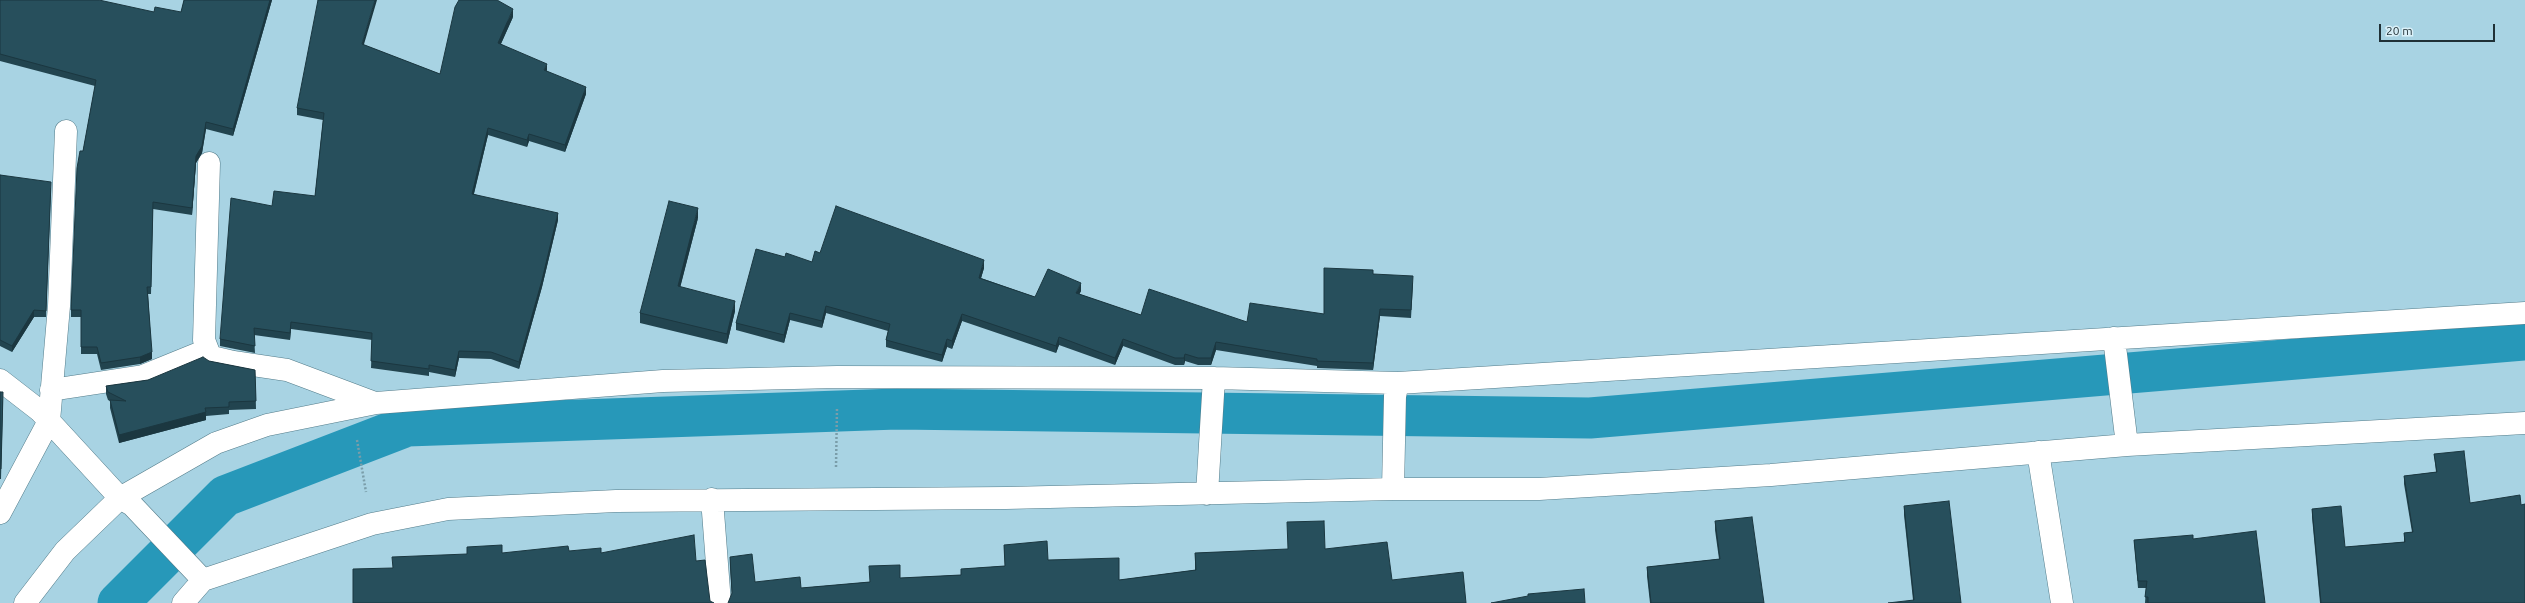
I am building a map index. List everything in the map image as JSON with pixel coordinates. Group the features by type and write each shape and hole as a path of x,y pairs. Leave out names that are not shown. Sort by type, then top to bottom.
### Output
{"street":[{"path":"0,513 49,421 59,306 66,131"},
{"path":"209,162 204,340 207,350 212,356 287,370 376,404"},
{"path":"25,603 65,551 126,502 216,443 267,425 376,404 663,381 837,377 1396,390 2115,346 2525,313"},
{"path":"2115,346 2127,445"},
{"path":"52,390 143,376 207,350"},
{"path":"0,380 49,421 126,502 177,551 203,580"},
{"path":"1207,494 1215,385"},
{"path":"1393,479 1396,390"},
{"path":"183,603 203,580 372,524 448,509 712,499 1207,494 1393,479 1546,489 1771,475 2127,445 2525,422"},
{"path":"2038,452 2062,603"},
{"path":"712,499 720,603"}],"path":[{"path":"836,475 837,405"},
{"path":"356,438 367,494"}],"building":[{"path":"0,0 99,0 154,12 155,7 181,12 184,0 270,0 233,129 206,122 202,146 196,156 192,208 153,202 151,287 147,287 152,352 140,357 101,363 97,347 81,347 81,310 71,310 77,168 80,151 83,151 96,80 0,54"},
{"path":"318,0 375,0 362,44 440,74 455,7 459,0 497,0 513,9 498,43 547,64 544,70 586,87 565,145 529,134 527,140 488,128 472,194 558,213 542,280 519,362 491,352 459,351 455,370 429,365 429,369 371,361 372,333 291,322 290,333 254,328 255,346 220,339 231,198 272,206 274,191 315,196 324,113 297,108"},
{"path":"0,175 51,182 46,311 34,310 12,346 0,340"},
{"path":"669,201 698,208 678,286 735,301 727,334 640,313"},
{"path":"836,206 984,260 979,278 1035,297 1048,269 1081,283 1076,293 1141,315 1149,289 1247,322 1250,303 1324,314 1324,268 1373,270 1373,274 1413,276 1411,310 1380,309 1373,363 1317,361 1317,359 1216,342 1211,358 1198,358 1185,354 1184,358 1175,358 1123,339 1115,358 1059,337 1056,346 962,314 952,341 947,339 942,355 886,340 890,324 826,306 822,321 790,313 784,335 736,323 756,249 785,257 786,253 812,262 815,251 820,253"},
{"path":"203,357 209,361 255,370 256,401 229,402 229,407 205,408 206,412 119,435 110,400 126,401 108,392 106,386 148,380"},
{"path":"0,392 3,392 1,469 0,469"},
{"path":"2464,451 2470,503 2520,495 2521,505 2525,504 2525,603 2321,603 2312,509 2341,506 2345,547 2405,542 2404,533 2413,532 2404,476 2437,472 2434,454"},
{"path":"1949,501 1961,603 1888,603 1914,600 1904,506"},
{"path":"1752,517 1764,603 1651,603 1647,567 1720,559 1715,521"},
{"path":"1324,521 1325,549 1387,542 1392,580 1463,572 1466,603 728,603 732,593 730,557 752,554 755,582 800,577 801,588 870,582 869,566 900,565 900,578 961,575 961,569 1005,566 1004,545 1047,541 1048,560 1119,558 1119,580 1196,570 1195,553 1288,549 1287,522"},
{"path":"2256,531 2265,603 2148,603 2148,597 2145,597 2147,581 2138,581 2134,540 2193,535 2193,539"},
{"path":"694,535 696,561 705,560 710,601 714,603 353,603 353,569 393,568 392,557 467,554 467,547 502,545 502,553 568,546 569,551 601,548 601,553"},
{"path":"1584,589 1585,603 1491,603 1528,596 1528,594"}],"waterway":[{"path":"118,603 225,496 407,426 897,409 1590,418 2525,340"}]}
